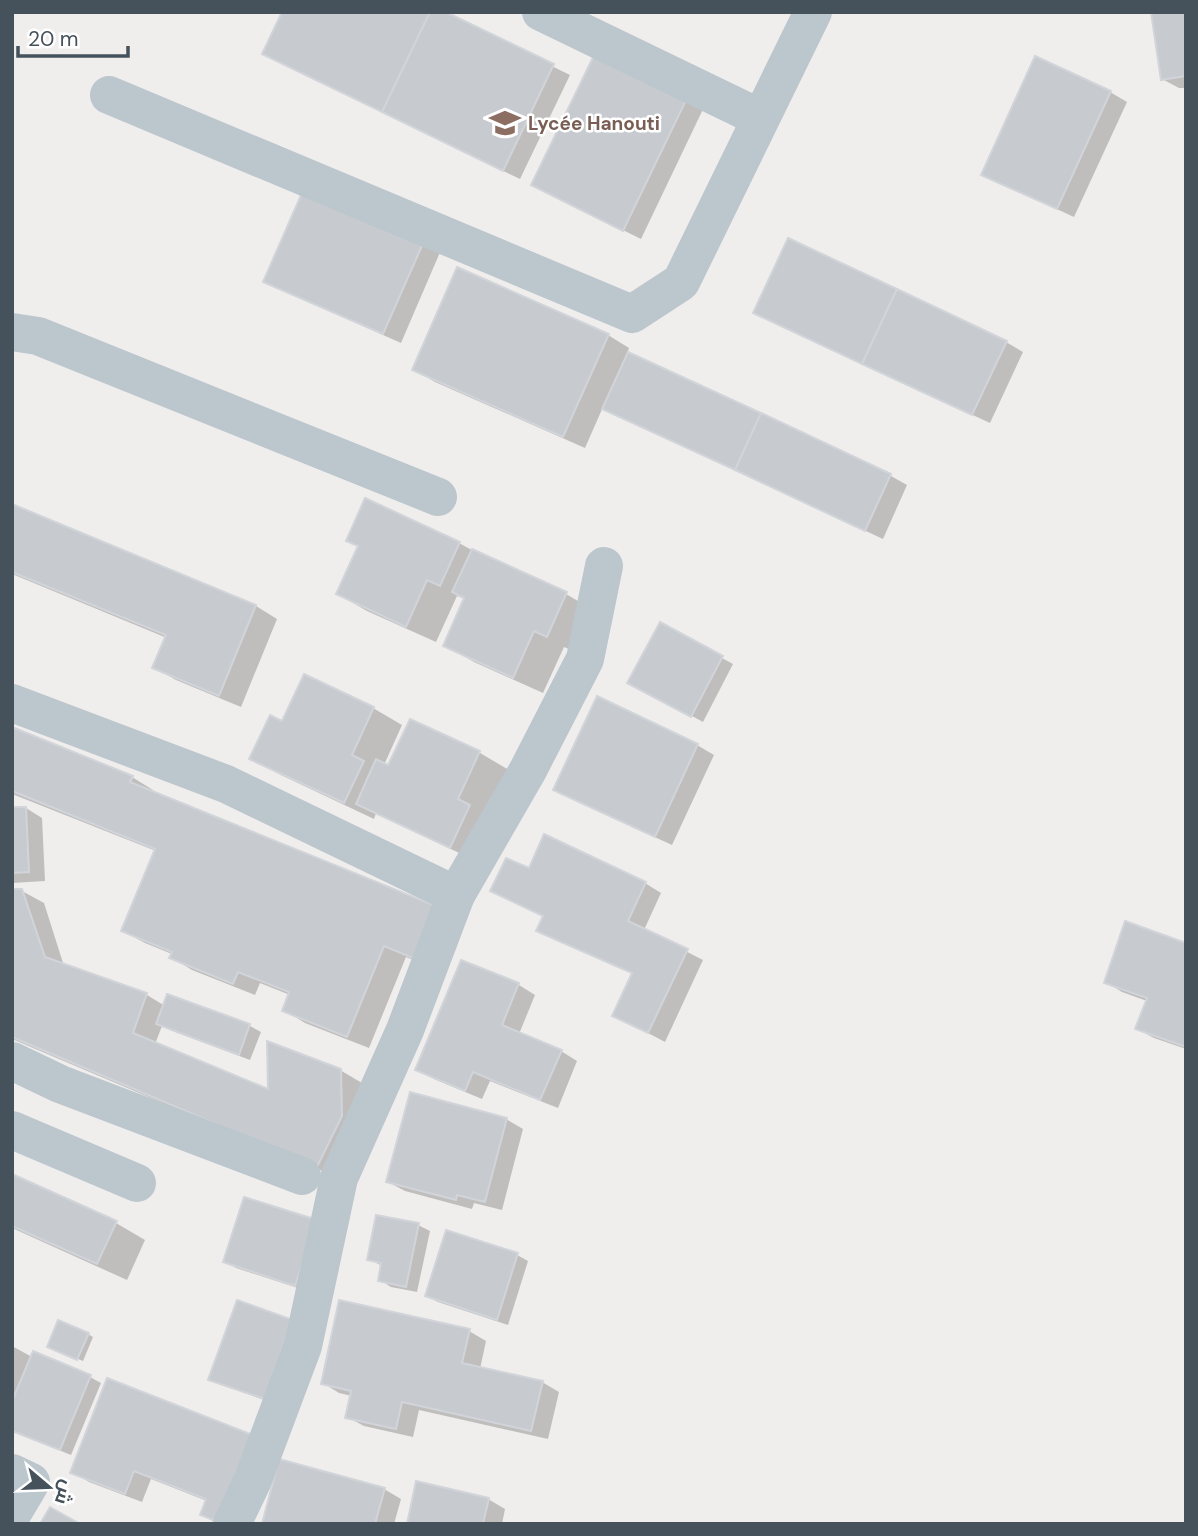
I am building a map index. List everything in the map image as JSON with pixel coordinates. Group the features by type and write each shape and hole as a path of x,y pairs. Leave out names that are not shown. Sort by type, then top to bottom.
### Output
{"street":[{"path":"541,12 760,118"},
{"path":"110,94 632,314 681,282 813,12"},
{"path":"12,332 38,336 438,497"},
{"path":"232,1524 252,1482 303,1346 339,1178 405,1030 456,895 528,770 585,659 604,566"},
{"path":"12,703 226,784 456,895"},
{"path":"12,1061 60,1084 302,1176"},
{"path":"12,1130 137,1183"},
{"path":"12,1473 31,1482 12,1514"}],"building":[{"path":"282,12 430,12 382,112 262,54"},
{"path":"430,12 446,12 554,64 503,171 382,112"},
{"path":"1151,12 1186,12 1186,76 1161,80"},
{"path":"598,47 690,92 623,231 531,185"},
{"path":"1035,56 1111,91 1057,209 981,175"},
{"path":"305,186 425,239 383,334 263,282"},
{"path":"788,238 897,289 862,364 753,313"},
{"path":"457,267 609,334 563,437 412,370"},
{"path":"897,289 1007,341 972,415 862,364"},
{"path":"628,352 761,413 735,470 602,409"},
{"path":"761,413 891,474 865,531 735,470"},
{"path":"365,498 460,542 440,586 427,580 406,627 336,594 358,546 346,541"},
{"path":"12,504 256,605 219,696 152,668 166,635 12,572"},
{"path":"472,549 567,592 547,637 534,631 513,678 443,646 464,598 452,592"},
{"path":"660,622 723,656 691,717 627,683"},
{"path":"304,674 374,707 352,755 364,761 344,803 249,759 270,715 282,721"},
{"path":"597,696 698,744 655,837 553,790"},
{"path":"410,719 480,751 458,799 470,805 450,848 356,804 376,759 388,765"},
{"path":"12,727 133,776 130,782 441,908 420,961 384,946 347,1037 282,1011 289,992 238,972 233,984 169,958 172,952 121,931 155,849 12,791"},
{"path":"12,807 26,807 29,872 12,873"},
{"path":"544,834 646,882 628,921 688,949 648,1033 612,1016 632,973 536,931 543,916 490,891 506,858 529,868"},
{"path":"12,889 22,889 45,957 147,993 133,1033 268,1089 267,1041 341,1069 342,1116 317,1167 12,1037"},
{"path":"1125,921 1186,943 1186,1047 1135,1029 1147,998 1104,983"},
{"path":"461,960 519,983 502,1025 562,1050 540,1100 473,1072 465,1091 415,1070"},
{"path":"167,994 250,1024 239,1055 156,1024"},
{"path":"410,1092 507,1118 485,1202 457,1195 456,1200 386,1182"},
{"path":"12,1174 117,1221 97,1264 12,1226"},
{"path":"244,1197 317,1220 295,1286 223,1262"},
{"path":"376,1215 419,1223 406,1287 378,1281 381,1263 367,1260"},
{"path":"446,1230 518,1253 497,1320 425,1296"},
{"path":"237,1300 293,1320 265,1399 208,1380"},
{"path":"339,1300 470,1329 462,1363 543,1381 531,1431 402,1402 396,1429 345,1418 351,1391 321,1384"},
{"path":"58,1320 89,1333 77,1360 47,1347"},
{"path":"33,1351 91,1375 60,1450 12,1431 12,1401"},
{"path":"107,1378 253,1435 219,1522 200,1515 206,1499 134,1471 125,1494 70,1473"},
{"path":"279,1459 385,1488 375,1524 262,1524"},
{"path":"416,1481 489,1498 483,1524 407,1524"},
{"path":"50,1507 80,1524 40,1524"}],"place":[{"name":"Lycée Hanouti","path":"505,123"}]}
